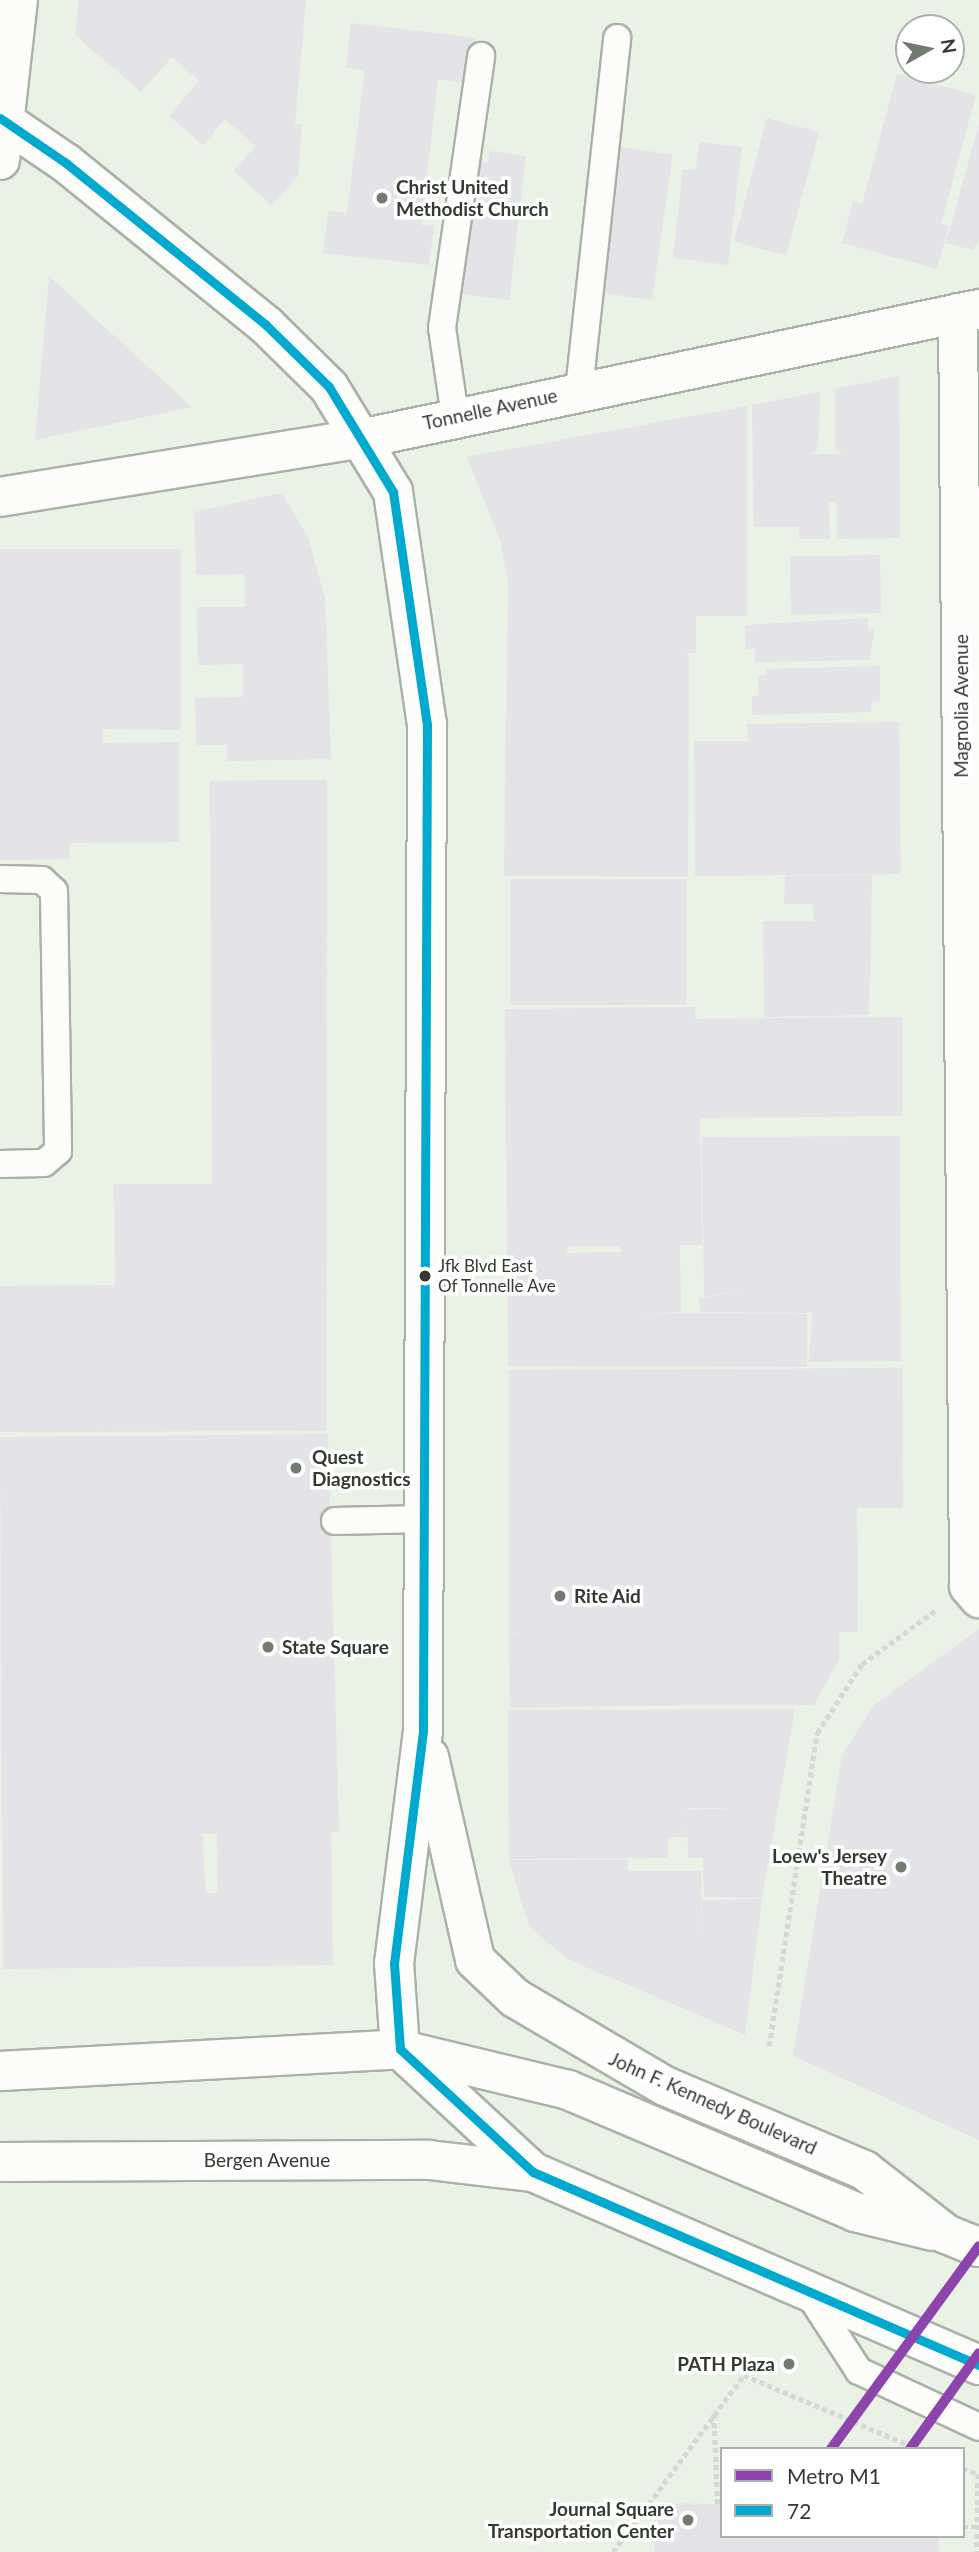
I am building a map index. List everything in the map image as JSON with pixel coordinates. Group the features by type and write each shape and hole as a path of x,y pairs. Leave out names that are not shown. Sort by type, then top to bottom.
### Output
{"main road":[{"path":"0,160 2,120 18,0"},
{"name":"John F. Kennedy Boulevard","path":"2,120 266,325 329,387 393,492 427,724 424,1731 394,1963 400,2049"},
{"name":"Tonnelle Avenue","path":"0,497 360,439 455,416 969,311"},
{"name":"Magnolia Avenue","path":"969,311 974,1592"},
{"name":"John F. Kennedy Boulevard","path":"424,1731 475,1960 514,1998 665,2086 864,2169 963,2241"},
{"path":"400,2049 533,2172 979,2365"},
{"path":"0,2071 400,2049 568,2090 855,2212 963,2241"},
{"name":"Bergen Avenue","path":"0,2162 415,2160 533,2172"}],"lane":[{"path":"579,390 617,38"},
{"path":"455,416 442,328 481,56"},
{"path":"0,879 42,880 54,891 58,1150 44,1163 0,1164"},
{"path":"335,1521 424,1519"},
{"path":"806,2290 859,2371 979,2427"}],"path":[{"path":"769,2046 817,1734 862,1664 974,1592"},
{"path":"613,2552 744,2375 913,2447"},
{"path":"715,2414 718,2504"},
{"path":"977,2552 978,2474"}],"building":[{"path":"79,0 306,0 295,124 302,125 298,176 272,205 233,171 256,146 225,119 203,145 169,116 199,81 172,57 141,92 75,35"},
{"path":"351,23 476,38 470,84 438,79 421,225 434,226 429,265 323,253 328,211 347,213 365,70 346,68"},
{"path":"895,81 895,84 935,84 976,95 941,224 949,226 937,269 842,243 853,201 862,204"},
{"path":"767,118 819,132 786,256 734,242"},
{"path":"979,124 979,239 973,250 946,243"},
{"path":"699,142 742,147 728,265 673,258 683,169 696,170"},
{"path":"620,147 672,154 652,300 600,293"},
{"path":"490,151 526,156 509,300 460,294 476,161 488,163"},
{"path":"49,276 192,407 35,440"},
{"path":"899,376 900,538 837,539 837,502 829,502 830,539 799,539 799,527 754,527 752,405 820,392 818,449 809,454 843,454 835,449 835,389"},
{"path":"747,406 747,616 696,616 696,653 680,653 689,654 688,877 504,876 508,583 500,540 467,457"},
{"path":"282,493 308,537 325,598 331,759 227,761 227,745 196,745 195,698 243,697 243,664 198,665 197,607 245,607 245,574 196,575 194,512"},
{"path":"0,549 181,549 181,730 102,729 102,743 179,742 179,842 70,843 69,859 0,860"},
{"path":"880,555 881,613 791,615 790,557"},
{"path":"868,618 868,629 875,628 869,660 755,662 755,649 746,649 745,625"},
{"path":"880,666 880,701 871,702 871,712 752,715 752,696 759,696 758,676 767,675 766,669"},
{"path":"899,722 901,874 695,876 694,741 748,741 747,724"},
{"path":"327,780 326,1431 0,1432 0,1286 115,1285 114,1184 212,1184 210,781"},
{"path":"872,875 869,1015 764,1017 763,921 814,921 813,904 784,904 785,876"},
{"path":"510,879 686,879 686,1005 510,1005"},
{"path":"695,1007 695,1019 902,1017 902,1116 700,1118 702,1245 680,1245 681,1312 613,1312 807,1314 807,1367 508,1366 505,1009","holes":["567,1246 621,1246 621,1252 567,1253"]},
{"path":"900,1136 901,1361 809,1362 812,1313 700,1312 699,1299 768,1285 704,1297 702,1137"},
{"path":"902,1368 903,1508 857,1508 858,1632 839,1632 839,1660 814,1705 510,1707 509,1634 528,1633 509,1633 509,1370"},
{"path":"328,1434 339,1832 331,1832 333,1965 3,1969 0,1437","holes":["202,1834 217,1834 218,1893 206,1893"]},
{"name":"Loew's Jersey Theatre","path":"979,1629 979,2140 793,2056 842,1755 874,1705"},
{"path":"795,1709 762,1898 704,1897 703,1858 688,1858 687,1810 687,1837 668,1837 668,1858 509,1859 508,1710","holes":["687,1808 739,1808 687,1810"]},
{"path":"509,1860 628,1860 628,1871 701,1871 702,1959 702,1900 762,1899 745,2035 567,1959 529,1926"},
{"name":"Journal Square Transportation Center","path":"654,2503 720,2504 720,2538 939,2538 939,2552 654,2552"}],"metro line":[{"name":"M1","path":"832,2447 979,2246"},
{"name":"M1","path":"911,2447 979,2353"}],"transit line":[{"name":"72","path":"0,118 66,163 266,325 329,387 393,492 427,724 423,1731 394,1963 400,2049 533,2172 979,2365"}],"place":[{"name":"Christ United Methodist Church","path":"382,198"},
{"name":"Jfk Blvd East Of Tonnelle Ave","path":"425,1276"},
{"name":"Quest Diagnostics","path":"296,1468"},
{"name":"Rite Aid","path":"560,1596"},
{"name":"State Square","path":"268,1647"},
{"name":"Loew's Jersey Theatre","path":"901,1867"},
{"name":"PATH Plaza","path":"789,2364"},
{"name":"Journal Square Transportation Center","path":"688,2520"}]}
